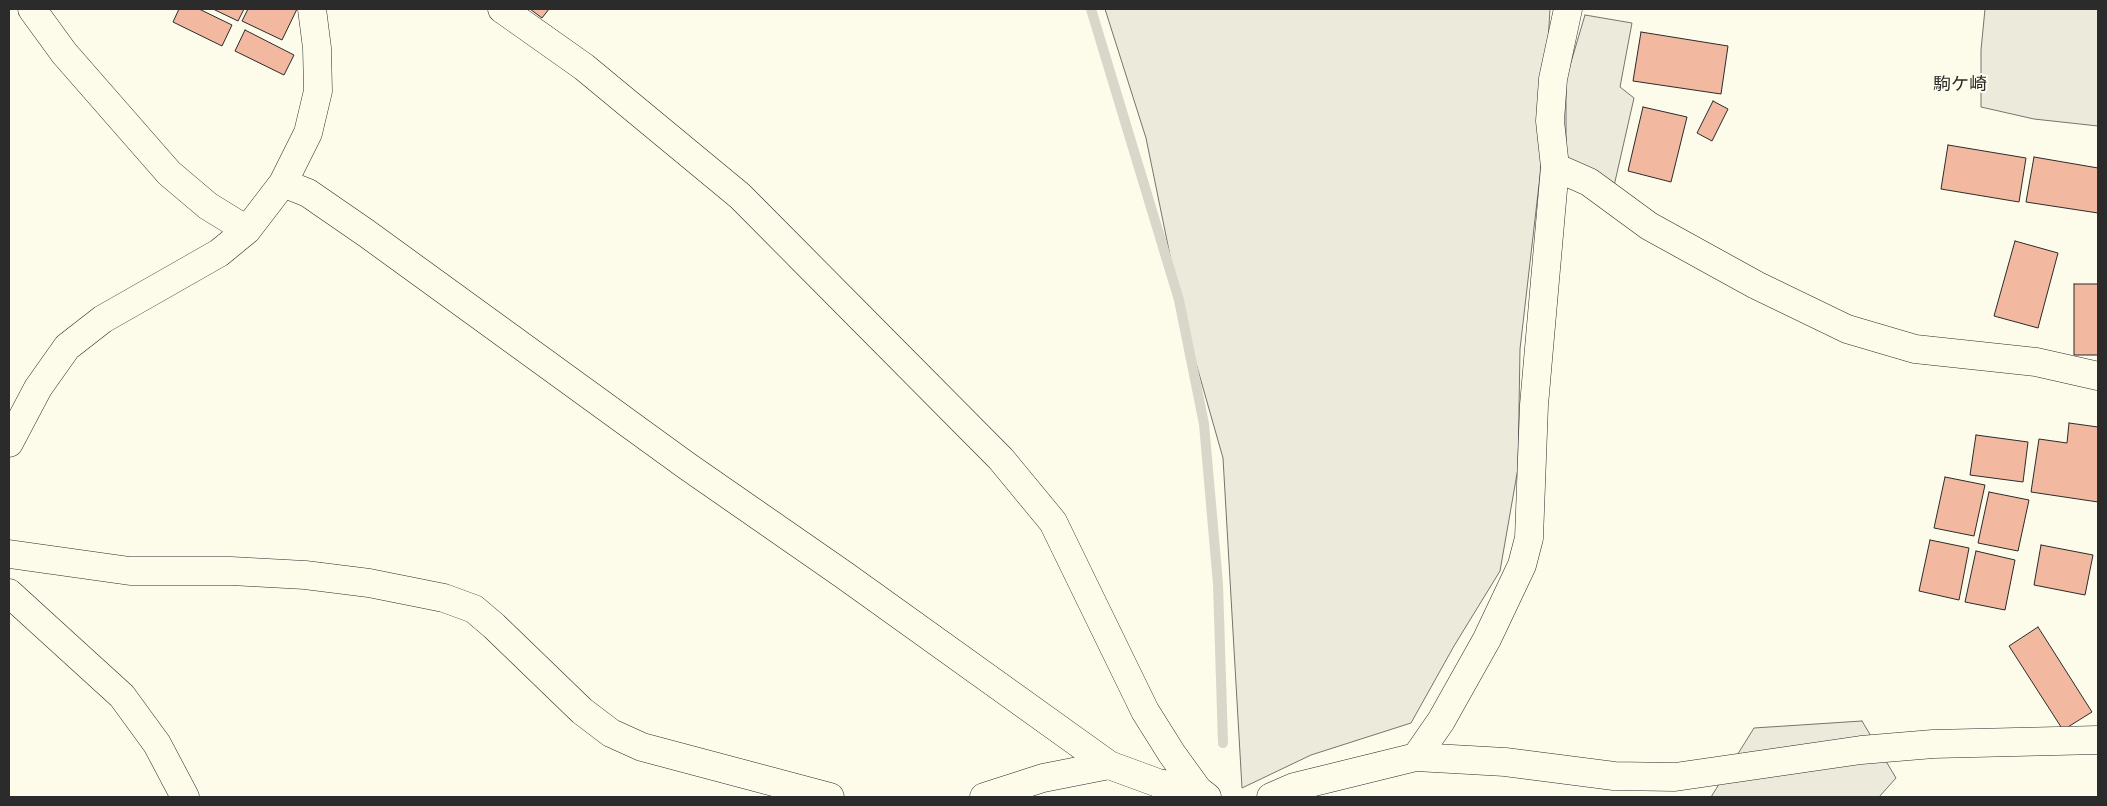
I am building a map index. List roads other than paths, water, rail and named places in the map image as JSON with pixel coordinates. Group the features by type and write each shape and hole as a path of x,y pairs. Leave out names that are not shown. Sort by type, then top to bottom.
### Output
{"street":[{"path":"32,9 64,53 169,173 208,206 247,230"},
{"path":"9,443 38,388 67,347 103,319 219,253 247,230 284,184 308,133 318,91 317,48 312,9"},
{"path":"502,9 584,67 740,196 1001,460 1053,522 1145,710 1200,795"},
{"path":"1416,757 1441,721 1487,639 1522,565 1529,538 1534,405 1555,167 1550,121 1553,79 1568,9"},
{"path":"1555,167 1589,182 1649,226 1756,285 1848,329 1915,349 2036,362 2098,376"},
{"path":"284,184 308,192 680,460 1109,765 1158,783 1200,795"},
{"path":"9,554 130,571 231,571 305,575 369,583 444,598 474,609 582,710 611,733 642,747 830,797"},
{"path":"9,593 122,696 157,744 185,797"},
{"path":"1270,797 1294,788 1416,757 1505,762 1614,776 1675,777 1861,750 1933,744 2098,740"},
{"path":"984,797 1043,778 1109,765"}],"waterway":[{"path":"1091,9 1179,300 1204,424 1218,584 1223,743"}],"district":[{"name":"駒ケ崎","path":"1960,85"}]}
